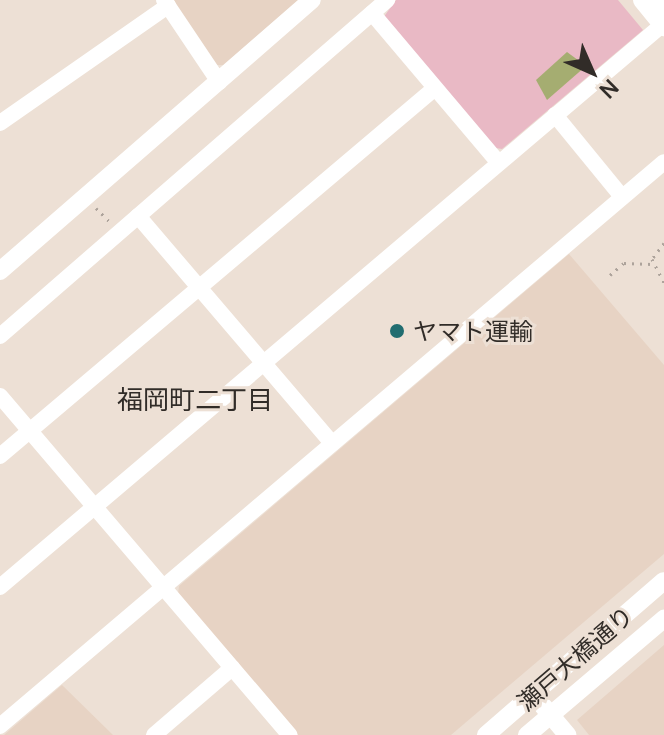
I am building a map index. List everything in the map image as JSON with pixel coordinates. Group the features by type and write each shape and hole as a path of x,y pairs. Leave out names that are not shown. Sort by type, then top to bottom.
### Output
{"street":[{"path":"0,271 312,0"},
{"path":"0,336 387,0"},
{"path":"0,587 498,162 663,26 642,0"},
{"path":"0,123 166,3 219,82"},
{"path":"372,13 498,162"},
{"path":"0,456 434,89"},
{"path":"555,115 622,197"},
{"path":"0,726 664,162"},
{"path":"138,216 332,443"},
{"path":"0,396 290,735"},
{"name":"瀬戸大橋通り","path":"486,735 664,581"},
{"name":"瀬戸大橋通り","path":"527,735 664,619"},
{"path":"154,735 232,668"},
{"path":"533,695 567,735"}],"path":[{"path":"85,196 119,232"},
{"path":"652,264 664,243"},
{"path":"610,275 624,263 652,264"},
{"path":"652,264 664,283"}],"shaded area":[{"path":"173,0 298,0 224,65 216,65"},
{"path":"396,0 618,0 643,30 502,149 496,148 383,18"},
{"path":"567,52 586,66 547,100 536,80"},
{"path":"569,254 664,365 664,554 451,735 298,735 178,594 179,586"},
{"path":"664,645 664,735 589,735 577,720"},
{"path":"62,685 113,735 4,735"}],"place":[{"name":"ヤマト運輸","path":"397,331"}],"district":[{"name":"福岡町二丁目","path":"195,400"}]}
